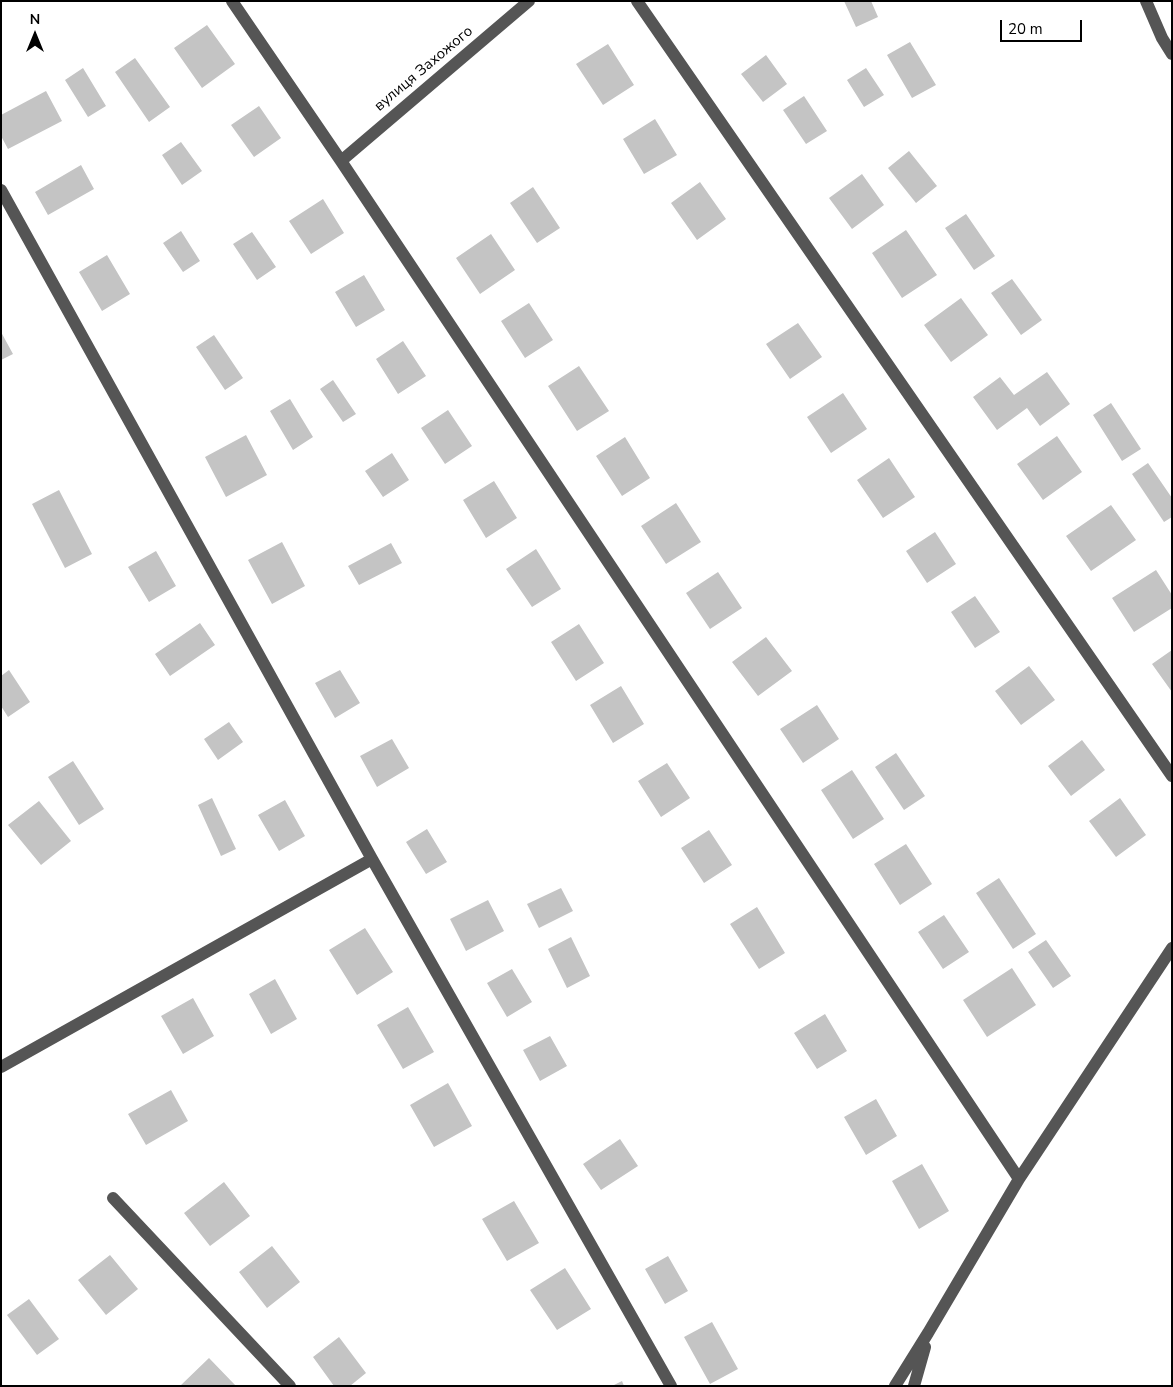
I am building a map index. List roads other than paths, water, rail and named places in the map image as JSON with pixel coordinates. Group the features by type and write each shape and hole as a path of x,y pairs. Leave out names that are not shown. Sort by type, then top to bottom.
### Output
{"street":[{"path":"232,1 341,161 1019,1179"},
{"name":"вулиця Захожого","path":"341,161 529,1"},
{"path":"637,1 1172,776"},
{"path":"1146,1 1162,38 1172,54"},
{"path":"1,190 372,859 671,1386"},
{"path":"1,1066 372,859"},
{"path":"895,1386 1019,1179 1172,948"},
{"path":"113,1198 290,1386"},
{"path":"914,1386 928,1333"}]}
